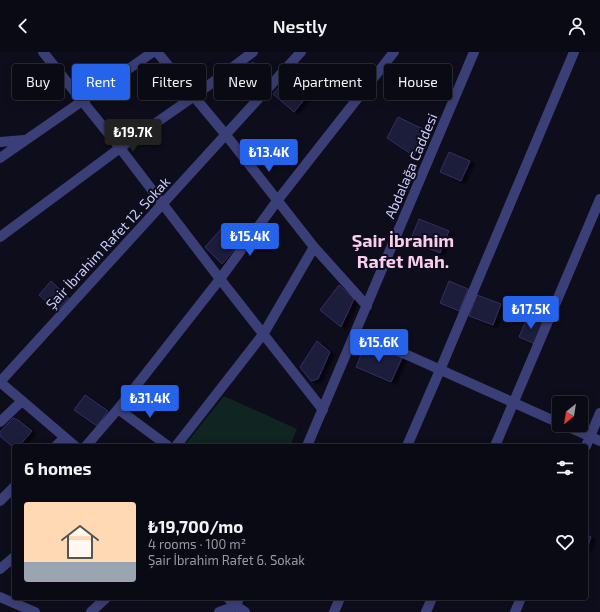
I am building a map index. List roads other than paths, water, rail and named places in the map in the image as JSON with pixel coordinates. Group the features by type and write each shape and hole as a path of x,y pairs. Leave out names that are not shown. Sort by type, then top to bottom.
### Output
{"street":[{"path":"43,52 120,148 323,410"},
{"path":"0,158 153,52"},
{"path":"158,52 167,64"},
{"path":"206,87 253,52"},
{"name":"Şair İbrahim Rafet 12. Sokak","path":"0,382 301,52"},
{"path":"88,444 118,409 220,279 277,201 394,52"},
{"name":"Abdalağa Caddesi","path":"308,444 474,52"},
{"path":"407,444 440,370 574,52"},
{"path":"0,237 120,148 189,100"},
{"path":"196,100 314,247 367,306"},
{"path":"0,142 26,140"},
{"path":"496,444 600,199"},
{"path":"178,444 264,334 314,247"},
{"path":"356,332 552,420"},
{"path":"0,382 72,444"},
{"path":"0,422 22,401"},
{"path":"118,409 165,444"},
{"path":"588,441 600,413"},
{"path":"574,432 588,441 600,442"},
{"path":"58,444 64,438"},
{"path":"0,501 12,489"},
{"path":"0,569 12,559"},
{"path":"0,597 35,612"},
{"path":"91,612 104,600"},
{"path":"334,612 339,600"},
{"path":"426,612 431,600"},
{"path":"515,612 520,600"},
{"path":"219,612 237,602 245,612"}],"district":[{"name":"Şair İbrahim Rafet Mah.","path":"403,251"}]}
